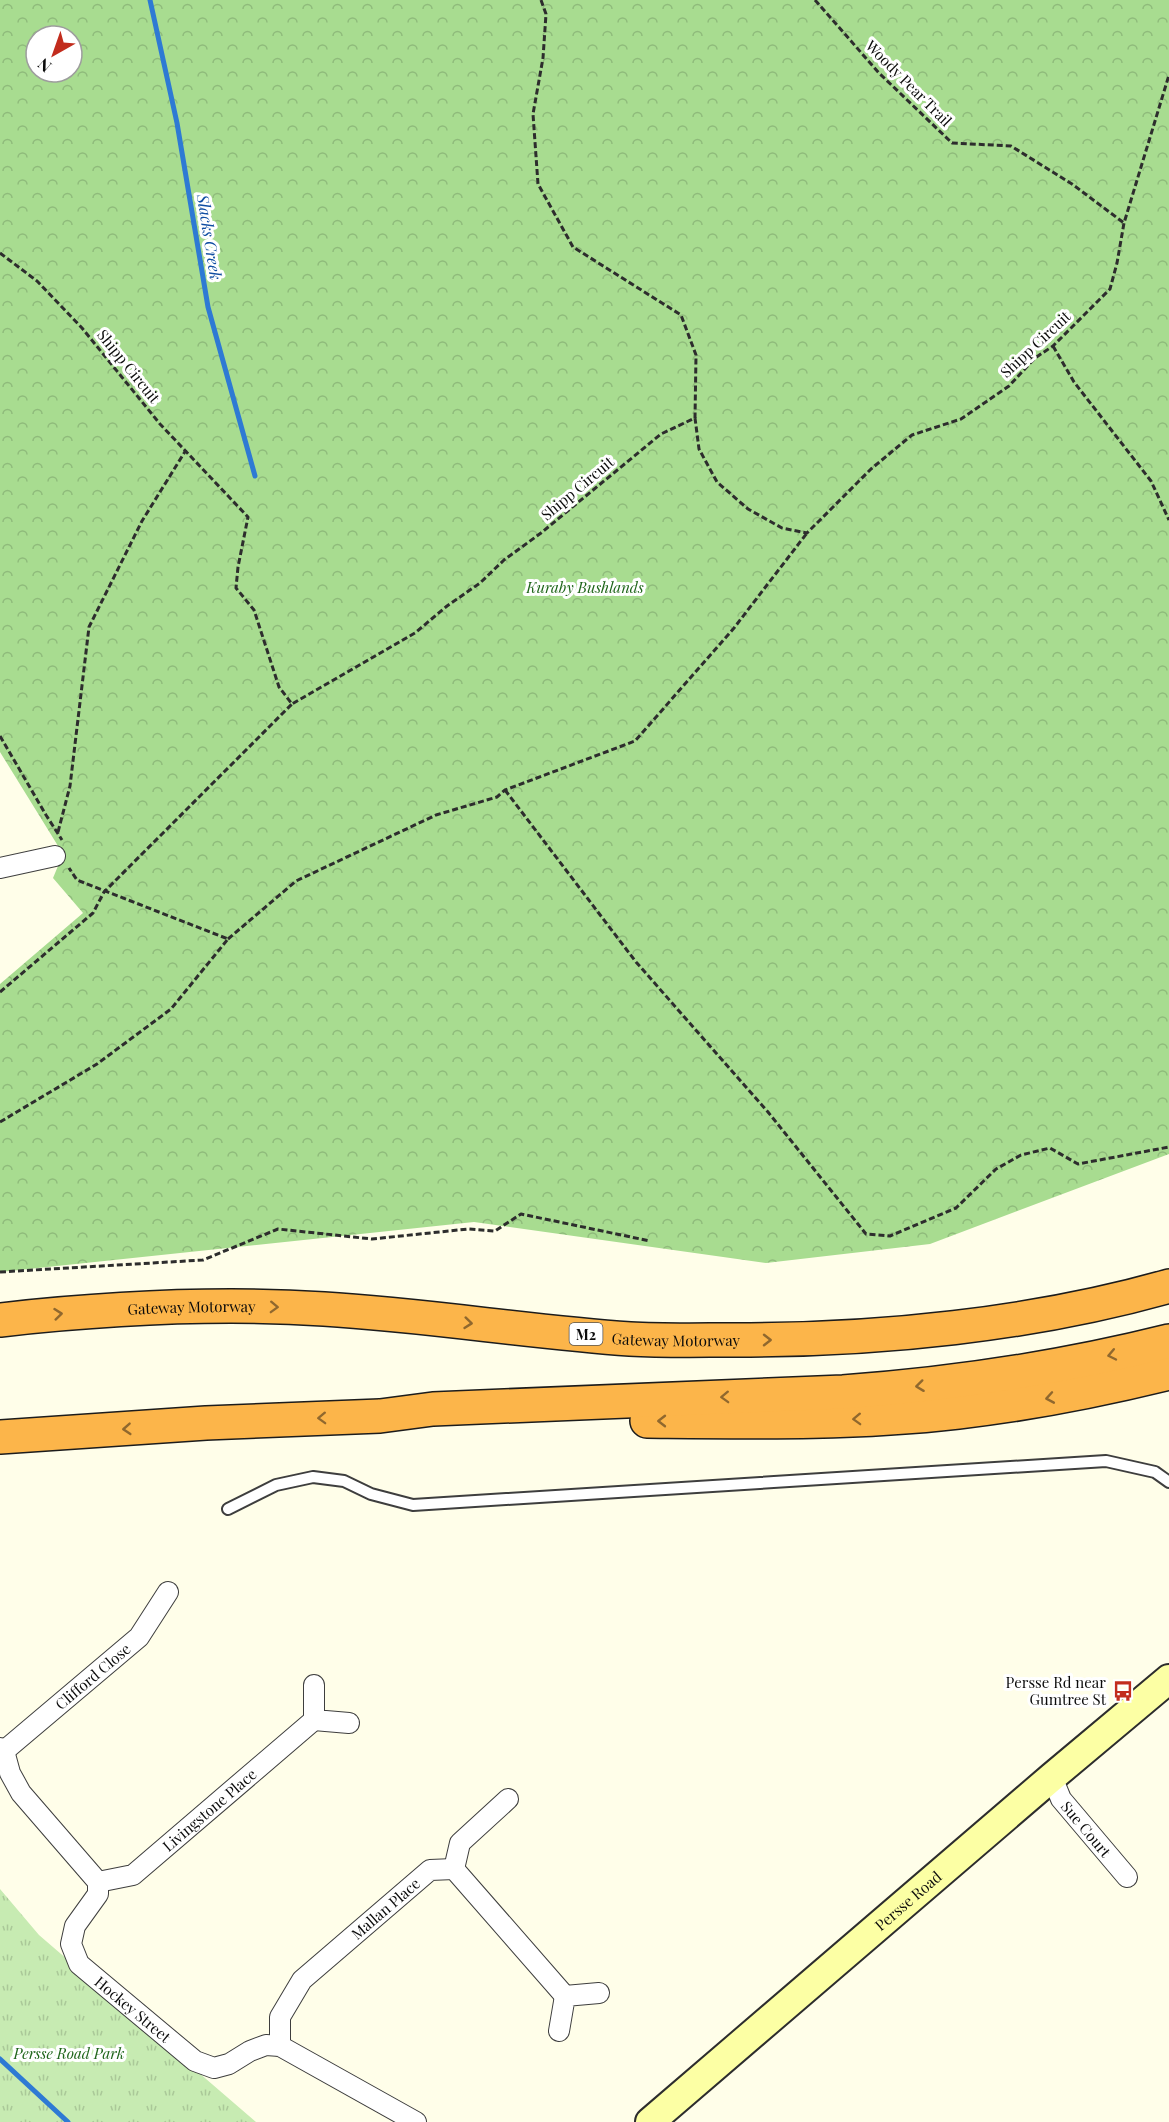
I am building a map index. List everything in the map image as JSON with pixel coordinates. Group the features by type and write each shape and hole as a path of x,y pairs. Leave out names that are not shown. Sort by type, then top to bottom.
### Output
{"highway":[{"name":"Gateway Motorway","path":"0,1320 69,1312 160,1307 255,1306 410,1316 632,1339 806,1340 969,1325 1033,1316 1169,1286"},
{"path":"0,1437 206,1423 381,1416 433,1409 843,1392 911,1387 1051,1368 1169,1341"},
{"path":"381,1416 444,1425 873,1419 1012,1405 1169,1373"}],"street":[{"path":"0,868 56,855"},
{"name":"Clifford Close","path":"2,1750 139,1637 168,1592"},
{"name":"Persse Road","path":"650,2122 1169,1679"},
{"path":"314,1685 314,1720 349,1724"},
{"name":"Livingstone Place","path":"98,1882 133,1875 314,1720"},
{"path":"2,1750 10,1773 21,1793 98,1882"},
{"name":"Sue Court","path":"1052,1777 1061,1799 1127,1877"},
{"path":"508,1799 460,1843 453,1869 566,1996"},
{"name":"Mallan Place","path":"280,2046 280,2018 302,1980 430,1870 453,1869"},
{"name":"Hockey Street","path":"98,1882 98,1894 75,1926 71,1944 79,1964 195,2061 214,2068 229,2064 250,2051 266,2045 280,2046"},
{"path":"566,1996 599,1993"},
{"path":"559,2031 566,1996"},
{"path":"280,2046 416,2122"}],"lane":[{"path":"228,1509 276,1485 313,1477 344,1480 371,1494 413,1505 1106,1461 1155,1472 1169,1482"}],"path":[{"path":"541,0 546,14 543,58 533,114 538,184 573,247 681,315 696,355 695,418 699,449 717,482 748,509 782,528 807,533"},
{"name":"Woody Pear Trail","path":"815,0 879,73 952,143 1011,146 1072,184 1124,223"},
{"name":"Shipp Circuit","path":"0,1122 97,1064 171,1009 228,939 296,881 436,815 497,797 505,790 635,741 734,628 807,533 871,469 912,435 962,419 1009,386 1035,358 1053,346 1110,289 1124,223 1169,75"},
{"name":"Shipp Circuit","path":"0,253 37,281 82,328 129,388 248,517 236,588 254,610 279,687 292,704 415,633 447,606 480,583 504,560 541,533 661,434 695,418"},
{"path":"1053,346 1074,382 1151,481 1169,520"},
{"path":"58,832 70,786 89,627 142,521 186,450"},
{"path":"0,992 93,913 104,892 292,704"},
{"path":"0,736 66,846 56,855 77,880 228,939"},
{"path":"505,790 636,962 768,1112 866,1234 890,1236 956,1208 996,1169 1022,1155 1050,1148 1078,1164 1169,1147"},
{"path":"0,1272 203,1260 278,1229 372,1239 468,1229 495,1231 521,1214 650,1241"}],"green space":[{"name":"Kuraby Bushlands","path":"0,0 1169,0 1169,1154 930,1244 766,1263 474,1222 0,1272 0,984 83,913 53,878 63,854 0,752"},
{"name":"Persse Road Park","path":"0,1889 39,1935 256,2122 0,2122"}],"waterway":[{"name":"Slacks Creek","path":"150,0 177,123 208,307 255,476"},
{"path":"0,2059 68,2122"}],"place":[{"name":"Persse Rd near Gumtree St","path":"1123,1691"}]}
